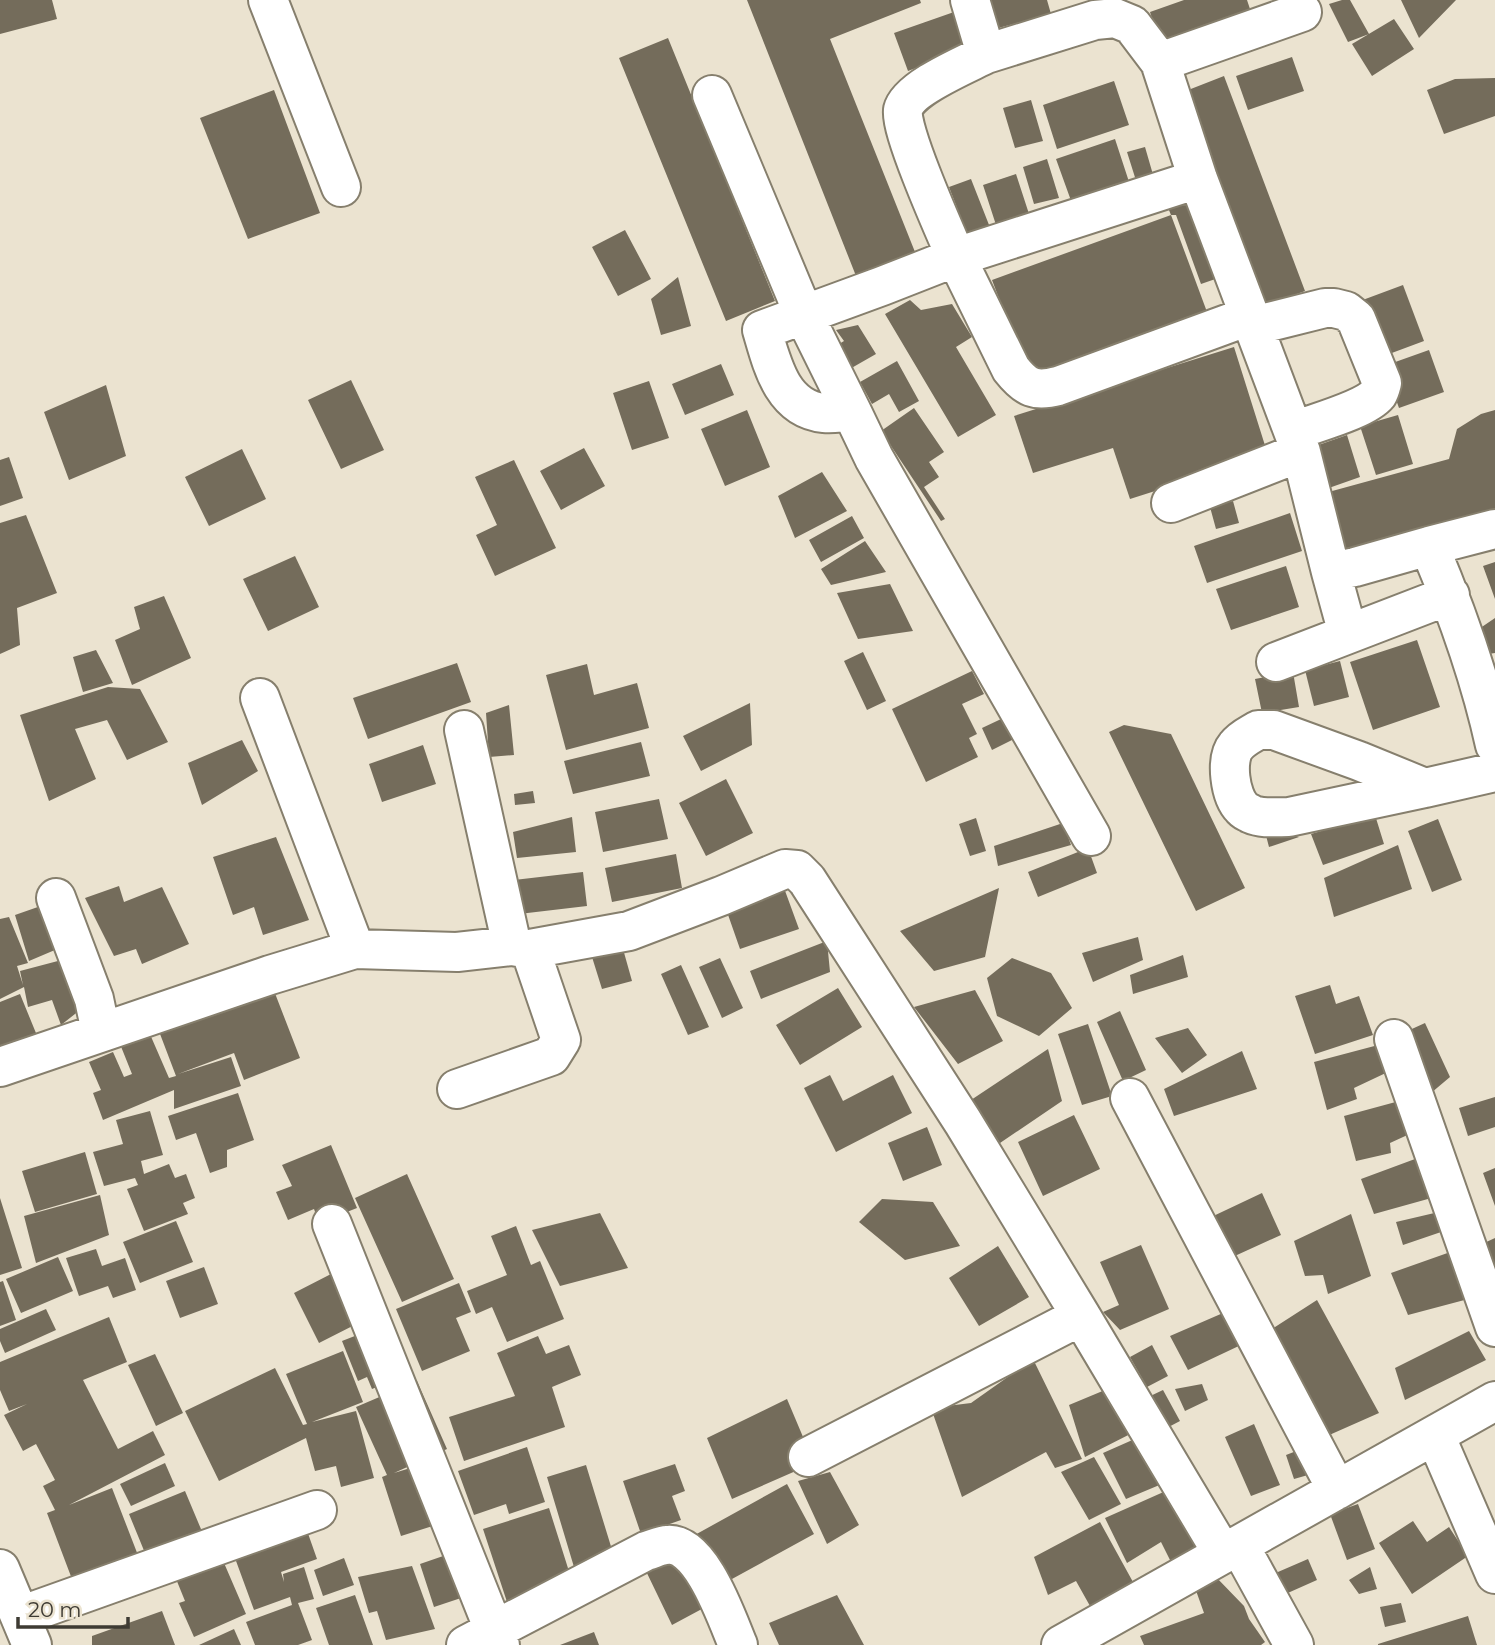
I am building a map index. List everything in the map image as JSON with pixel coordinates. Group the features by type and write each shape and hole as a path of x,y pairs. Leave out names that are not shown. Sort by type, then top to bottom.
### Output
{"street":[{"path":"268,0 341,187"},
{"path":"971,0 986,54"},
{"path":"1160,62 1302,12"},
{"path":"1171,503 1298,441 1363,405 1379,393 1382,383 1356,319 1346,311 1334,307 1251,321 1042,390 1030,387 1020,380 1011,369 956,257 903,122 903,109 910,98 925,86 1068,14 1095,20 1115,18 1132,25 1160,62 1198,179 1251,321 1298,441 1348,634"},
{"path":"712,95 804,315 874,458 1091,836"},
{"path":"852,412 826,414 811,411 796,402 749,336 956,257 1198,179"},
{"path":"1331,572 1495,529"},
{"path":"1429,546 1491,705 1495,745"},
{"path":"1276,662 1450,595"},
{"path":"260,698 355,949"},
{"path":"457,1089 551,1056 561,1040 521,947 464,730"},
{"path":"1425,788 1495,772"},
{"path":"0,1067 270,975 355,949 457,952 521,947 629,931 785,869 796,870 807,880 963,1122 1081,1315 1294,1645"},
{"path":"56,898 94,999 101,1032"},
{"path":"1394,1039 1495,1327"},
{"path":"1130,1098 1336,1490"},
{"path":"332,1224 487,1640 646,1551 669,1544 687,1550 704,1569 738,1645"},
{"path":"808,1457 1081,1315"},
{"path":"1061,1645 1495,1401"},
{"path":"1435,1435 1495,1574"},
{"path":"0,1569 26,1631 317,1510"}],"building":[{"path":"0,0 52,0 57,19 0,34"},
{"path":"747,0 920,0 921,3 830,39 917,257 858,281"},
{"path":"983,0 1047,0 1051,14 991,30"},
{"path":"1184,0 1247,0 1253,18 1162,49 1150,12"},
{"path":"1350,0 1369,34 1348,42 1329,4"},
{"path":"1401,0 1456,0 1419,38"},
{"path":"954,12 963,50 908,71 894,33"},
{"path":"1394,19 1414,49 1372,76 1352,44"},
{"path":"668,38 775,301 726,321 619,58"},
{"path":"1292,57 1304,91 1248,110 1236,76"},
{"path":"1224,76 1305,291 1259,308 1178,94"},
{"path":"1495,78 1495,116 1444,134 1427,90 1455,79"},
{"path":"1114,81 1129,125 1057,149 1043,105"},
{"path":"274,90 320,213 248,239 200,118"},
{"path":"1031,100 1043,141 1015,148 1003,108"},
{"path":"1115,139 1132,191 1074,209 1056,159"},
{"path":"1145,147 1156,185 1139,190 1127,152"},
{"path":"1047,159 1059,198 1034,204 1023,167"},
{"path":"1016,174 1030,217 997,228 983,185"},
{"path":"971,179 991,230 969,239 949,187"},
{"path":"1194,189 1224,276 1201,284 1176,215 1171,215 1164,198"},
{"path":"1171,215 1210,320 1028,375 992,280"},
{"path":"625,230 651,279 618,296 592,247"},
{"path":"678,277 691,326 661,335 651,299"},
{"path":"1403,285 1424,341 1381,357 1360,301"},
{"path":"910,300 921,310 952,304 972,337 956,347 996,415 958,437 885,314"},
{"path":"858,325 876,354 848,370 834,347 844,341 836,330"},
{"path":"1234,347 1268,455 1130,499 1113,448 1033,473 1014,416"},
{"path":"1429,350 1444,392 1399,408 1384,366"},
{"path":"897,361 919,401 899,412 889,394 872,404 860,382"},
{"path":"721,364 734,395 685,415 672,384"},
{"path":"351,380 384,450 341,469 308,400"},
{"path":"649,381 669,438 632,450 613,393"},
{"path":"106,385 126,456 69,480 44,412"},
{"path":"914,408 944,452 929,462 939,477 924,487 945,519 941,521 881,431"},
{"path":"747,410 770,467 725,486 701,429"},
{"path":"1495,410 1495,518 1334,568 1314,496 1449,459 1457,429 1481,414"},
{"path":"1398,415 1413,464 1376,475 1360,426"},
{"path":"1347,435 1360,477 1326,489 1310,448"},
{"path":"584,448 605,486 561,510 540,471"},
{"path":"242,449 266,499 209,526 185,477"},
{"path":"9,457 23,498 0,506 0,460"},
{"path":"514,460 556,548 495,576 476,535 497,525 475,477"},
{"path":"822,472 847,511 795,538 778,496"},
{"path":"1233,501 1239,523 1216,529 1210,507"},
{"path":"1290,513 1302,551 1207,583 1194,546"},
{"path":"26,515 57,593 17,608 20,645 0,654 0,523"},
{"path":"852,516 864,538 821,562 809,540"},
{"path":"865,541 886,572 831,585 821,569"},
{"path":"295,556 319,607 268,631 243,579"},
{"path":"1495,562 1495,599 1483,566"},
{"path":"1286,566 1299,607 1231,630 1216,589"},
{"path":"890,584 913,631 858,639 837,593"},
{"path":"164,596 191,658 132,685 115,640 140,629 134,607"},
{"path":"1495,618 1495,653 1481,655 1473,633"},
{"path":"1417,640 1440,707 1373,730 1350,662"},
{"path":"96,650 113,683 83,692 73,657"},
{"path":"863,652 886,701 867,710 844,661"},
{"path":"1340,661 1349,697 1314,706 1305,670"},
{"path":"457,663 471,702 368,739 353,698"},
{"path":"587,664 594,695 637,683 649,728 566,750 546,675"},
{"path":"972,671 984,694 962,704 977,734 969,738 978,757 926,782 892,709"},
{"path":"1293,672 1299,707 1262,713 1255,679"},
{"path":"108,687 140,689 168,742 127,760 107,720 75,729 96,779 49,801 20,715"},
{"path":"750,703 752,745 701,771 683,736"},
{"path":"509,705 514,755 489,757 486,713"},
{"path":"1016,712 1026,733 992,750 982,728"},
{"path":"1124,725 1171,734 1245,888 1196,911 1109,732"},
{"path":"242,740 258,771 202,805 188,763"},
{"path":"641,742 650,776 573,794 564,761"},
{"path":"423,745 436,784 382,802 369,764"},
{"path":"726,779 753,833 706,856 679,803"},
{"path":"533,791 535,803 515,805 514,794"},
{"path":"659,799 668,839 603,852 595,812"},
{"path":"1375,815 1384,844 1323,865 1311,834"},
{"path":"572,817 576,852 517,858 513,832"},
{"path":"976,818 986,851 970,856 959,824"},
{"path":"1438,819 1462,880 1432,892 1408,831"},
{"path":"1063,823 1071,845 998,866 994,846"},
{"path":"1263,824 1299,837 1269,847"},
{"path":"276,837 309,920 263,935 254,907 233,915 213,857"},
{"path":"1398,845 1412,889 1334,917 1324,878"},
{"path":"1088,848 1097,873 1038,897 1028,872"},
{"path":"676,854 682,888 612,902 605,868"},
{"path":"583,872 587,906 519,914 514,880"},
{"path":"119,886 124,902 162,887 189,944 142,964 136,949 114,956 85,898"},
{"path":"784,888 799,929 740,949 726,909"},
{"path":"999,888 985,957 934,971 900,931"},
{"path":"55,901 69,944 29,961 15,915"},
{"path":"9,917 28,963 17,966 23,985 20,971 73,957 94,999 61,1025 52,1000 28,1007 24,987 0,999 0,919"},
{"path":"1138,937 1143,960 1093,982 1082,953"},
{"path":"827,941 830,972 761,999 750,971"},
{"path":"623,949 632,981 602,989 592,957"},
{"path":"1183,955 1188,977 1133,994 1130,975"},
{"path":"720,958 743,1008 722,1018 699,967"},
{"path":"1012,958 1051,973 1072,1008 1039,1036 997,1016 987,978"},
{"path":"681,965 709,1027 688,1035 661,974"},
{"path":"271,983 300,1058 244,1080 234,1053 178,1074 231,1057 241,1086 174,1109 174,1090 103,1120 93,1093 101,1090 89,1062 113,1052 124,1077 132,1074 120,1044 149,1032 169,1078 176,1076 157,1026"},
{"path":"1330,985 1336,1004 1359,996 1373,1035 1315,1054 1295,996"},
{"path":"838,988 862,1027 800,1065 776,1025"},
{"path":"975,990 1003,1041 958,1064 914,1007"},
{"path":"20,994 38,1038 0,1048 0,1002"},
{"path":"1120,1011 1146,1070 1123,1081 1097,1022"},
{"path":"1425,1023 1450,1077 1431,1093 1403,1033"},
{"path":"1088,1024 1112,1096 1082,1105 1058,1034"},
{"path":"1188,1028 1207,1055 1182,1073 1155,1038"},
{"path":"1382,1044 1390,1071 1354,1088 1357,1099 1327,1110 1314,1062"},
{"path":"1048,1049 1062,1101 1000,1143 971,1100"},
{"path":"1242,1051 1257,1089 1174,1116 1164,1089"},
{"path":"830,1075 843,1101 893,1075 912,1113 836,1152 804,1088"},
{"path":"238,1093 254,1140 227,1150 227,1167 210,1173 196,1133 176,1140 168,1116"},
{"path":"1495,1097 1495,1127 1468,1136 1459,1108"},
{"path":"1403,1100 1414,1132 1390,1143 1391,1153 1356,1161 1344,1116"},
{"path":"150,1111 163,1155 141,1161 144,1174 169,1164 175,1178 186,1174 195,1198 183,1203 188,1214 144,1231 127,1189 138,1185 135,1178 104,1186 93,1152 123,1144 116,1120"},
{"path":"1074,1115 1100,1169 1043,1196 1018,1142"},
{"path":"927,1127 942,1165 903,1181 888,1143"},
{"path":"331,1145 357,1208 319,1223 314,1209 288,1220 276,1192 292,1186 282,1165"},
{"path":"85,1152 97,1194 35,1212 22,1171"},
{"path":"1415,1159 1435,1197 1374,1214 1361,1179"},
{"path":"1495,1168 1495,1206 1483,1173"},
{"path":"407,1174 454,1279 402,1302 355,1198"},
{"path":"1262,1193 1281,1235 1226,1260 1207,1219"},
{"path":"100,1195 109,1235 36,1263 24,1216"},
{"path":"0,1198 22,1268 0,1275"},
{"path":"882,1199 933,1202 960,1246 905,1260 859,1222"},
{"path":"1443,1211 1444,1231 1403,1245 1396,1222"},
{"path":"600,1213 628,1268 560,1286 532,1230"},
{"path":"1351,1214 1371,1276 1328,1294 1323,1275 1305,1276 1294,1241"},
{"path":"176,1221 193,1262 140,1283 123,1242"},
{"path":"516,1226 531,1265 540,1261 564,1319 507,1342 492,1307 476,1314 467,1291 507,1275 491,1236"},
{"path":"1495,1238 1495,1270 1482,1244"},
{"path":"1141,1245 1169,1309 1120,1330 1103,1312 1119,1305 1100,1262"},
{"path":"998,1246 1029,1297 979,1326 949,1278"},
{"path":"96,1249 102,1266 125,1258 136,1290 113,1298 108,1286 79,1296 66,1258"},
{"path":"1456,1250 1472,1298 1408,1315 1391,1273"},
{"path":"58,1257 73,1291 21,1313 6,1279"},
{"path":"204,1267 218,1304 180,1318 166,1281"},
{"path":"331,1274 343,1298 386,1309 319,1343 294,1293"},
{"path":"3,1281 16,1320 0,1326 0,1282"},
{"path":"459,1283 471,1312 456,1318 470,1351 422,1371 396,1309"},
{"path":"1317,1300 1379,1413 1327,1436 1269,1331"},
{"path":"46,1309 56,1330 5,1353 0,1341 0,1329"},
{"path":"1223,1313 1243,1344 1188,1370 1170,1336"},
{"path":"109,1317 127,1362 83,1380 118,1449 153,1431 165,1455 69,1505 112,1488 141,1563 75,1587 47,1513 55,1510 43,1486 55,1480 36,1444 23,1451 4,1415 27,1404 9,1411 0,1390 0,1362"},
{"path":"388,1323 409,1374 372,1389 367,1377 358,1381 342,1341"},
{"path":"1469,1331 1486,1360 1405,1400 1395,1368"},
{"path":"538,1336 546,1354 569,1345 581,1375 552,1387 565,1427 464,1461 449,1417 515,1396 497,1353"},
{"path":"1152,1345 1168,1376 1147,1387 1130,1357"},
{"path":"343,1351 363,1402 312,1422 356,1411 374,1478 341,1487 336,1466 315,1471 306,1438 219,1481 185,1411 275,1368 303,1425 307,1424 286,1374"},
{"path":"155,1354 183,1413 156,1426 128,1365"},
{"path":"1033,1359 1082,1459 1055,1468 1046,1452 962,1497 931,1408 971,1403"},
{"path":"417,1381 447,1449 394,1473 440,1459 445,1522 470,1516 495,1593 467,1596 434,1607 420,1564 449,1554 439,1524 401,1536 382,1477 387,1475 356,1407"},
{"path":"1202,1384 1208,1400 1185,1411 1175,1389"},
{"path":"1117,1385 1146,1426 1085,1457 1069,1405"},
{"path":"1163,1390 1180,1421 1161,1431 1144,1399"},
{"path":"787,1399 814,1463 732,1499 707,1438"},
{"path":"1254,1424 1280,1485 1251,1496 1225,1437"},
{"path":"1146,1434 1169,1481 1126,1499 1103,1453"},
{"path":"527,1447 545,1502 509,1514 506,1504 474,1515 458,1471"},
{"path":"1299,1450 1308,1475 1294,1479 1286,1455"},
{"path":"1094,1457 1121,1504 1089,1520 1061,1472"},
{"path":"165,1463 175,1486 131,1506 120,1484"},
{"path":"675,1464 685,1491 672,1496 681,1520 641,1534 623,1481"},
{"path":"586,1465 617,1566 577,1577 547,1477"},
{"path":"830,1472 859,1525 827,1544 798,1481"},
{"path":"787,1484 814,1534 721,1585 693,1536"},
{"path":"1177,1486 1208,1544 1172,1564 1161,1542 1127,1563 1105,1518"},
{"path":"185,1491 206,1541 182,1551 177,1539 145,1553 129,1514"},
{"path":"1358,1504 1375,1549 1347,1560 1330,1514"},
{"path":"549,1508 573,1584 508,1605 483,1529"},
{"path":"1413,1521 1427,1542 1449,1527 1468,1556 1412,1594 1379,1543"},
{"path":"1100,1522 1133,1582 1090,1606 1076,1581 1048,1595 1034,1557"},
{"path":"305,1525 317,1559 281,1572 284,1582 283,1574 304,1567 314,1599 298,1603 312,1640 298,1645 255,1645 246,1622 292,1605 290,1597 254,1610 232,1550"},
{"path":"218,1549 246,1614 194,1637 179,1603 185,1601 172,1569"},
{"path":"689,1557 713,1603 672,1625 644,1567"},
{"path":"344,1558 354,1585 323,1596 314,1570"},
{"path":"1308,1559 1317,1580 1281,1596 1271,1575"},
{"path":"412,1566 435,1629 386,1640 377,1611 369,1613 358,1577"},
{"path":"1370,1567 1377,1589 1359,1594 1349,1580"},
{"path":"1215,1576 1244,1606 1249,1619 1265,1642 1261,1645 1144,1645 1140,1636 1204,1613 1194,1585"},
{"path":"355,1595 373,1645 329,1645 316,1608"},
{"path":"837,1595 864,1645 779,1645 769,1623"},
{"path":"1401,1603 1406,1622 1385,1627 1380,1607"},
{"path":"162,1611 175,1645 92,1645 92,1636"},
{"path":"1468,1616 1477,1645 1378,1645 1378,1644"},
{"path":"234,1629 241,1645 199,1645"},
{"path":"594,1632 599,1645 560,1645"}]}
